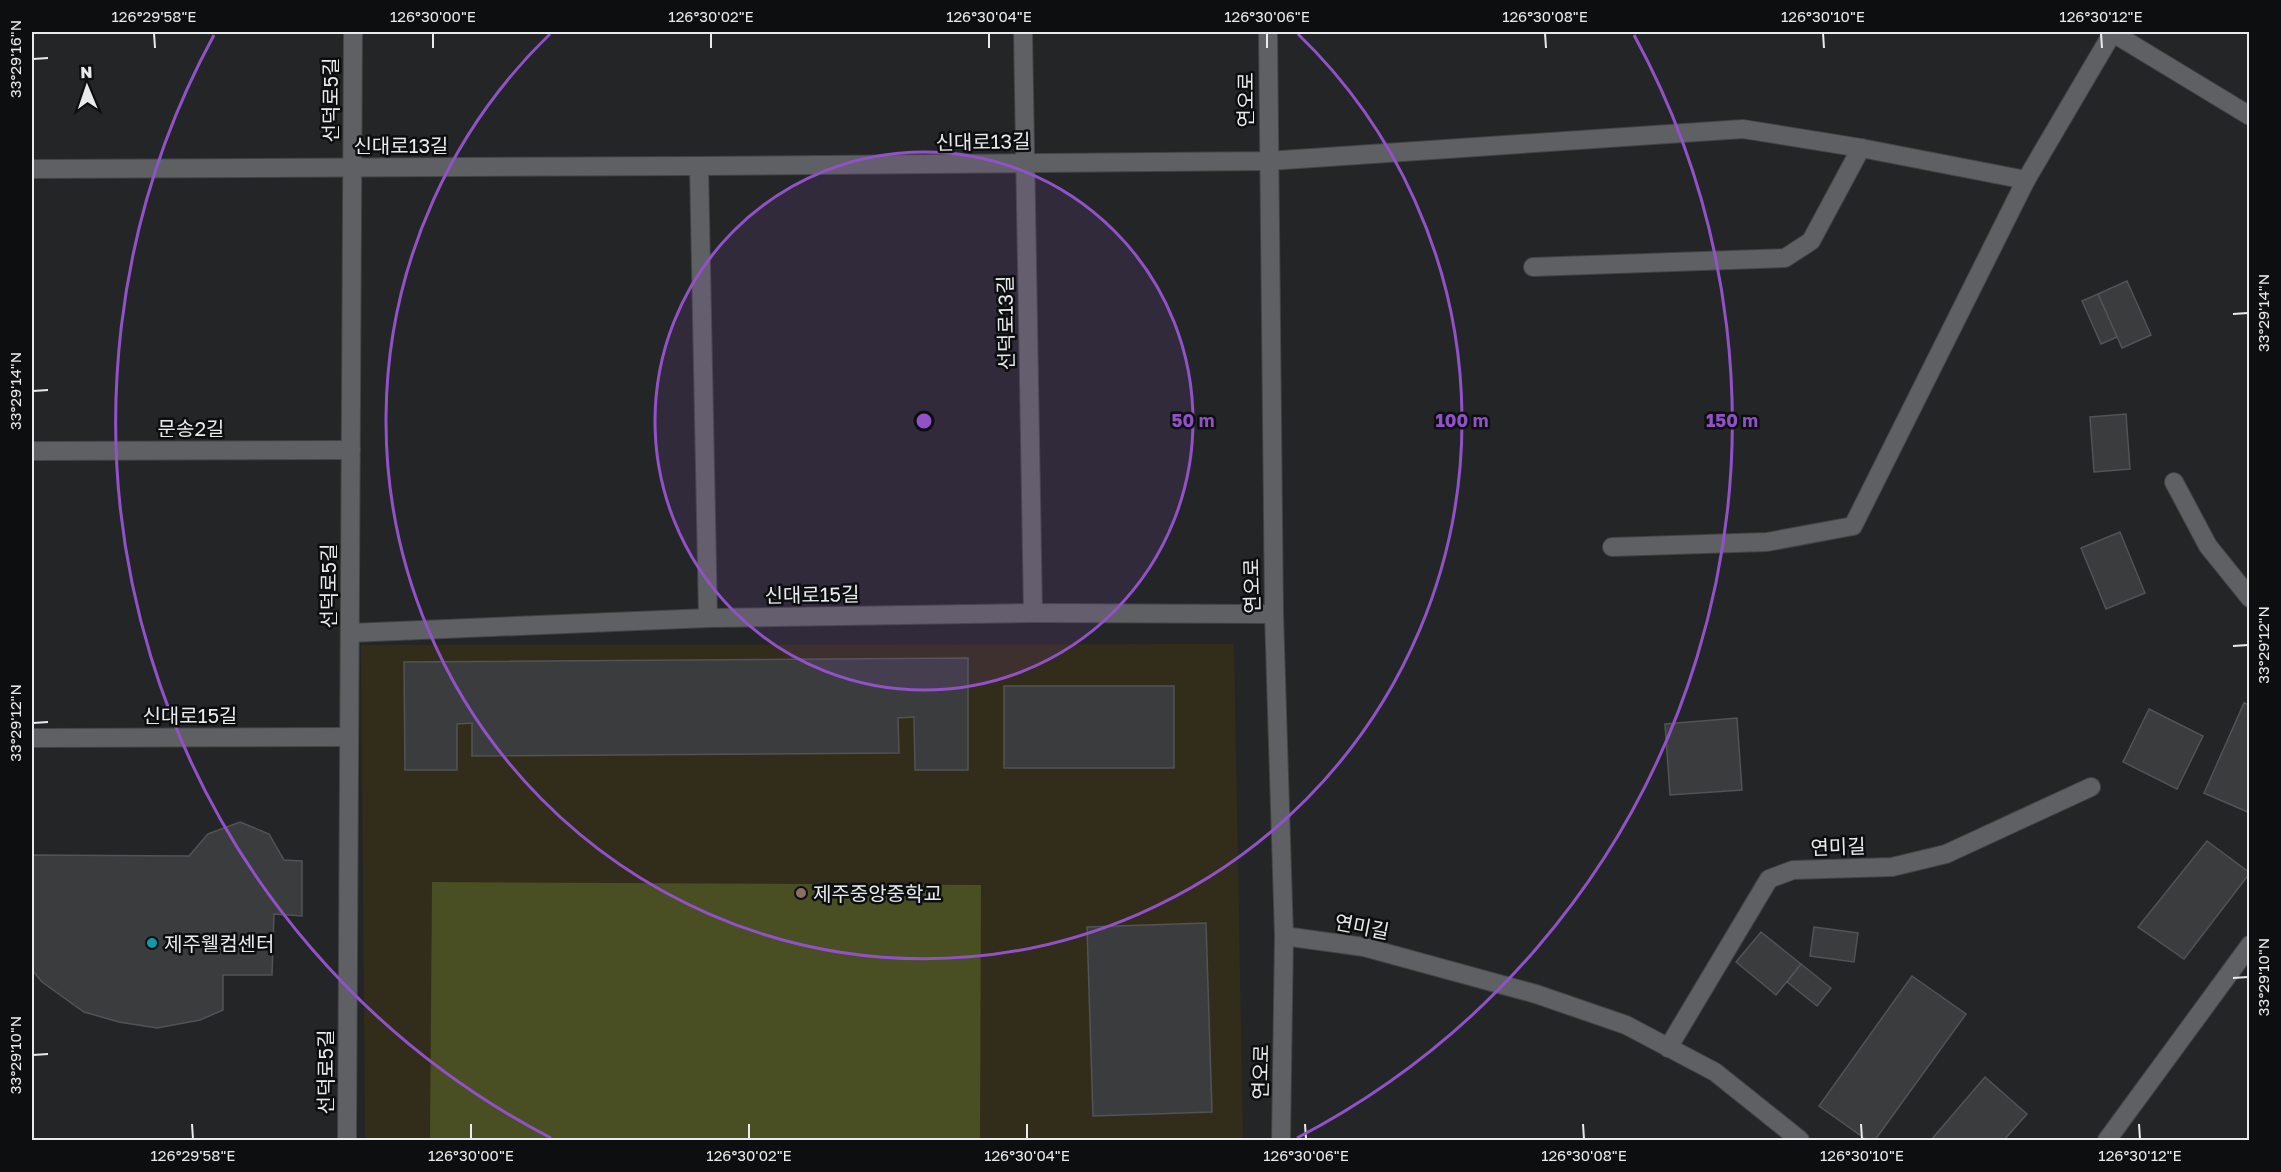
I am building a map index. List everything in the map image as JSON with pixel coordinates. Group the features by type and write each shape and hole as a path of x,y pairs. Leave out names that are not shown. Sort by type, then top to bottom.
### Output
{"street":[{"name":"선덕로5길","path":"347,1140 353,32"},
{"name":"선덕로13길","path":"1023,32 1033,613"},
{"name":"연오로","path":"1268,32 1274,614 1284,936 1281,1140"},
{"path":"1612,547 1767,542 1853,526 2026,180 2113,32 2250,116"},
{"name":"신대로13길","path":"32,168 353,168 1268,161 1743,129 1861,148 2026,180"},
{"path":"1533,267 1785,258 1811,241 1861,148"},
{"path":"699,166 708,618"},
{"name":"문송2길","path":"32,451 351,450"},
{"path":"2174,482 2208,546 2250,598"},
{"name":"신대로15길","path":"350,633 708,618 1033,613 1274,614"},
{"name":"신대로15길","path":"32,738 350,737"},
{"name":"연미길","path":"1668,1048 1769,879 1793,870 1892,867 1946,854 2091,788"},
{"name":"연미길","path":"1284,936 1364,947 1536,994 1626,1025 1715,1072 1800,1140"},
{"path":"2107,1140 2250,945"}],"shaded area":[{"name":"제주중앙중학교","path":"1234,644 1243,1140 365,1140 361,645"}],"green space":[{"path":"432,882 981,885 980,1140 430,1140"}],"building":[{"path":"2127,281 2151,335 2122,348 2098,294"},
{"path":"2098,294 2117,337 2101,344 2082,301"},
{"path":"2126,414 2130,469 2094,472 2090,417"},
{"path":"2120,532 2145,593 2106,609 2081,548"},
{"path":"968,658 968,770 915,770 914,717 898,718 899,753 472,756 472,723 457,724 457,770 405,770 404,662"},
{"path":"1004,686 1174,686 1174,768 1004,768"},
{"path":"2244,703 2250,705 2250,813 2204,793"},
{"path":"2149,709 2203,736 2177,789 2123,762"},
{"path":"1737,718 1742,790 1670,795 1665,724"},
{"name":"제주웰컴센터","path":"240,822 269,834 284,860 302,861 302,916 274,914 272,975 223,975 223,1010 200,1020 157,1028 119,1022 84,1012 42,982 32,970 32,855 189,856 208,834"},
{"path":"2207,841 2250,873 2184,959 2138,927"},
{"path":"1206,923 1212,1112 1093,1116 1087,927"},
{"path":"1814,927 1858,933 1854,962 1810,956"},
{"path":"1761,932 1801,964 1776,995 1736,962"},
{"path":"1801,964 1831,988 1817,1006 1787,982"},
{"path":"1912,976 1966,1014 1875,1140 1867,1140 1819,1106"},
{"path":"1985,1077 2027,1114 2004,1140 1931,1140"}],"place":[{"name":"제주중앙중학교","path":"801,893"},
{"name":"제주웰컴센터","path":"152,943"}]}
